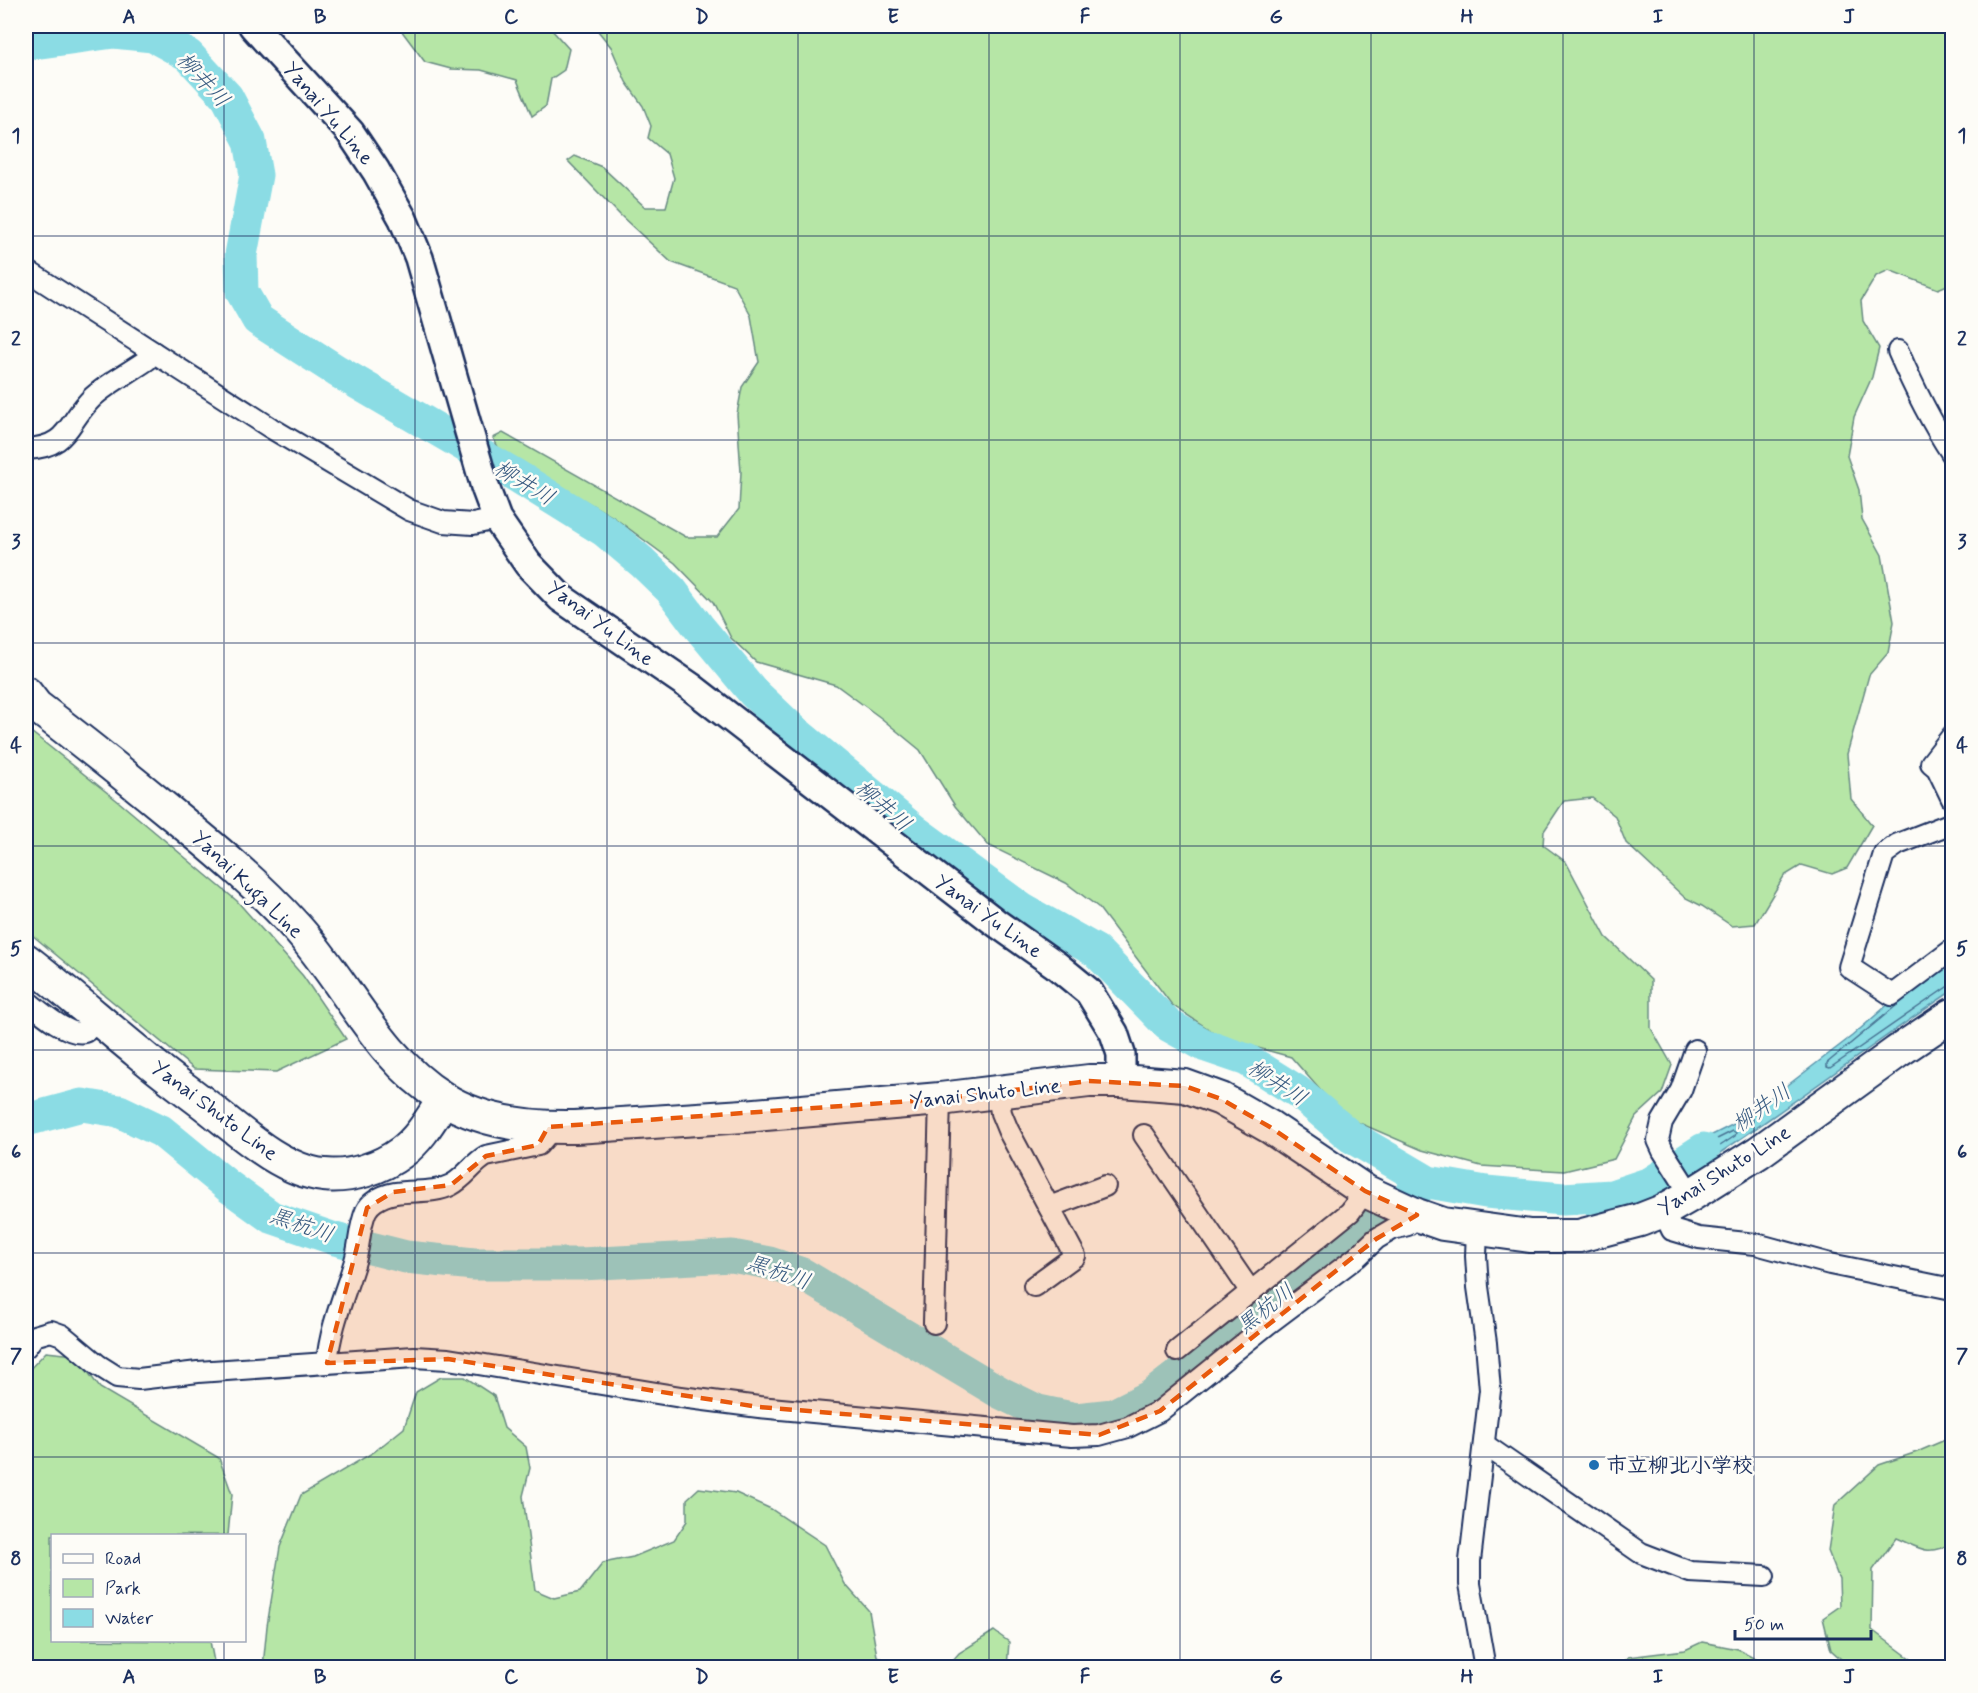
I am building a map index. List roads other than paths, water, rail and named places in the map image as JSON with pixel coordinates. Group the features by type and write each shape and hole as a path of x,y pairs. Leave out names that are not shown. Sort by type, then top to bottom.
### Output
{"main road":[{"name":"Yanai Yu Line","path":"253,26 350,132 376,171 403,219 419,258 485,488 497,519 528,564 561,598 691,687 986,916 1056,965 1089,992 1114,1033 1121,1054 1121,1081"},
{"name":"Yanai Kuga Line","path":"26,693 36,705 232,864 296,927 332,971 364,1020 392,1055 416,1079 444,1099"},
{"name":"Yanai Shuto Line","path":"26,960 140,1054 261,1147 296,1168 324,1175 353,1175 379,1165 402,1152 426,1127 444,1099 496,1121 548,1127 744,1116 940,1099 1089,1081 1121,1081 1185,1086 1221,1099 1270,1127 1372,1195 1415,1214 1443,1224 1530,1236 1579,1236 1640,1220 1663,1211 1688,1190 1759,1152 1897,1052 1953,1015"}],"street":[{"path":"26,270 270,428 409,510 443,522 473,524 497,519"},
{"path":"1898,351 1940,435 1953,454"},
{"path":"26,449 49,446 62,438 94,396 147,360 153,352"},
{"path":"1953,736 1931,763 1937,768 1953,799"},
{"path":"1953,823 1898,844 1884,854 1849,967 1892,995 1953,950"},
{"path":"26,1000 69,1031 83,1033 89,1029 96,1017"},
{"path":"1688,1190 1658,1140 1662,1122 1680,1090 1695,1050"},
{"path":"998,1092 1001,1113 1008,1130 1075,1256 1034,1286"},
{"path":"934,1323 940,1099"},
{"path":"327,1363 328,1342 356,1257 367,1208 393,1192 436,1189 451,1185 486,1156 538,1145 545,1137 548,1127"},
{"path":"1144,1135 1251,1292"},
{"path":"1049,1207 1105,1186"},
{"path":"1178,1351 1372,1195"},
{"path":"1663,1211 1672,1230 1698,1238 1756,1244 1830,1264 1953,1289"},
{"path":"26,1347 34,1336 51,1331 62,1335 98,1365 117,1377 139,1379 198,1372 414,1357 448,1359 703,1400 1072,1436 1099,1435 1128,1427 1160,1411 1268,1324 1357,1257 1376,1239 1393,1229 1408,1225 1415,1214"},
{"path":"1477,1229 1478,1287 1490,1390 1470,1561 1470,1584 1485,1668"},
{"path":"1485,1444 1641,1553 1690,1572 1764,1576"}],"water":[{"path":"1952,960 1952,991 1688,1174 1676,1153 1732,1125 1852,1036 1892,1001"}],"waterway":[{"name":"柳井川","path":"26,44 114,32 153,36 188,55 227,97 250,141 256,175 241,255 242,292 258,320 337,371 515,475 605,531 671,590 753,692 794,731 915,831 1023,910 1096,951 1168,1025 1206,1046 1247,1060 1298,1092 1350,1136 1428,1182 1486,1192 1563,1199 1612,1196 1651,1183 1704,1149"},
{"name":"黒杭川","path":"26,1120 82,1105 119,1111 161,1131 228,1186 271,1217 335,1239 406,1257 474,1264 581,1264 732,1256 769,1263 802,1274 1001,1393 1038,1411 1076,1419 1113,1415 1151,1396 1417,1190"}],"place":[{"name":"市立柳北小学校","path":"1594,1465"}]}
